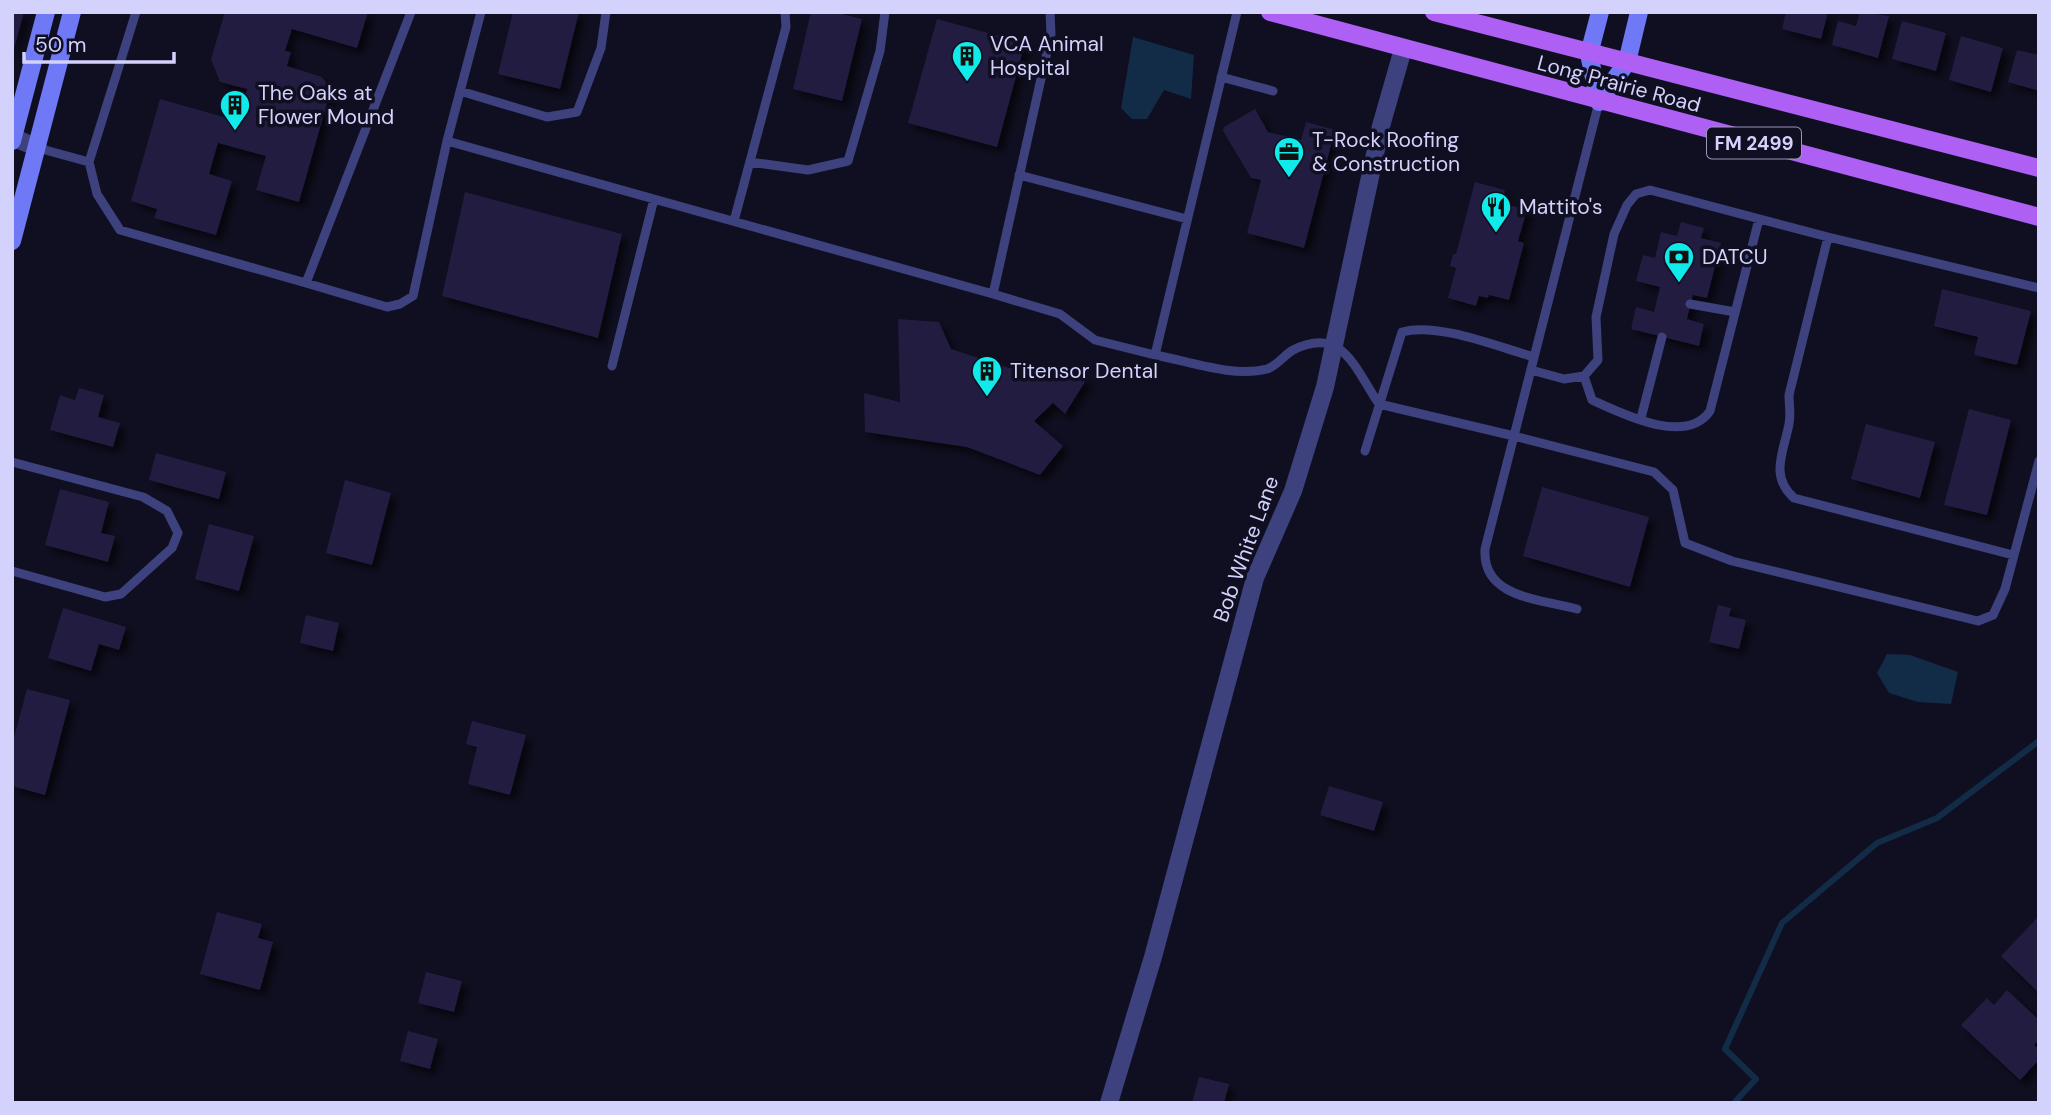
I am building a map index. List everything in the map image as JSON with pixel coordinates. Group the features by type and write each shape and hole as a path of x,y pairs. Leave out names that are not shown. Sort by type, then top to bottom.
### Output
{"main road":[{"name":"Long Prairie Road","path":"1270,12 1599,102 2039,217"},
{"name":"Long Prairie Road","path":"1443,13 1589,54 2039,168"}],"street":[{"path":"38,148 13,139 46,12"},
{"path":"1599,102 1589,54 1600,12"},
{"path":"1599,102 1627,62 1639,12"},
{"path":"12,241 72,13"},
{"name":"Bob White Lane","path":"1109,1103 1153,957 1251,591 1293,491 1325,387 1381,126 1403,49"}],"lane":[{"path":"136,12 89,162 97,194 120,230 387,307 400,304 413,296 447,141 481,12"},
{"path":"306,283 411,12"},
{"path":"460,92 547,117 577,112 601,48 606,12"},
{"path":"734,221 786,27 785,12"},
{"path":"750,162 808,170 848,161 880,51 884,12"},
{"path":"993,293 1052,34 1050,12"},
{"path":"1155,355 1237,12"},
{"path":"1222,77 1273,91"},
{"path":"1577,609 1505,590 1492,581 1484,564 1485,549 1599,102"},
{"path":"447,141 993,293 1060,314 1095,340 1155,355 1240,371 1269,368 1289,352 1315,340 1334,344 1345,352 1379,404 1654,472 1673,490 1685,542 1732,561 1964,619 1978,621 1993,615 2005,589 2039,461"},
{"path":"38,148 89,162"},
{"path":"1019,175 1187,219"},
{"path":"1531,370 1564,379 1584,376 1598,360 1596,317 1614,234 1627,205 1636,194 1650,190 2039,288"},
{"path":"612,366 654,199"},
{"path":"1584,376 1591,400 1674,427 1696,426 1704,420 1710,411 1759,219"},
{"path":"1828,237 1790,395 1790,420 1779,466 1782,485 1794,498 2013,555"},
{"path":"1690,304 1735,312"},
{"path":"1365,451 1402,332 1417,327 1435,330 1534,357"},
{"path":"1641,418 1662,337"},
{"path":"12,462 144,498 166,511 178,533 172,548 121,594 106,597 12,571"}],"water":[{"path":"1133,37 1194,55 1191,99 1164,90 1147,119 1132,119 1121,108"},
{"path":"1887,654 1910,655 1958,672 1951,704 1918,702 1889,693 1877,673"}],"building":[{"path":"12,12 24,12 13,52 12,52"},
{"name":"The Oaks at Flower Mound","path":"225,12 368,12 357,48 292,29 285,51 291,52 287,66 322,77 331,89 299,202 256,190 266,156 218,143 209,174 232,181 216,235 154,218 157,209 131,201 160,99 238,121 247,89 220,82 211,59"},
{"path":"513,12 579,12 560,89 498,74"},
{"path":"811,12 834,12 862,19 842,101 793,89"},
{"path":"1786,12 1828,12 1821,39 1782,29"},
{"path":"1860,12 1889,16 1878,58 1832,45 1838,21 1856,26"},
{"name":"VCA Animal Hospital","path":"937,19 1025,43 997,147 908,123"},
{"path":"1902,21 1946,33 1936,71 1892,59"},
{"path":"1961,36 2003,48 1991,92 1949,80"},
{"path":"2017,50 2039,55 2039,91 2008,82"},
{"name":"T-Rock Roofing & Construction","path":"1255,109 1268,132 1301,140 1306,122 1335,130 1304,248 1247,233 1261,180 1251,178 1223,131 1224,127"},
{"path":"1475,182 1505,190 1502,203 1527,210 1518,241 1524,243 1509,300 1489,295 1488,298 1479,296 1476,306 1448,298 1456,268 1450,266 1453,254 1456,254"},
{"path":"465,192 622,234 598,338 442,296"},
{"name":"DATCU","path":"1681,222 1704,228 1701,238 1721,243 1707,298 1693,295 1687,319 1704,324 1699,346 1631,329 1636,307 1654,312 1660,287 1636,281 1643,255 1655,258 1661,232 1677,236"},
{"path":"1942,289 2031,311 2017,365 1974,355 1978,337 1934,326"},
{"name":"Titensor Dental","path":"898,319 939,322 951,349 1040,378 1088,377 1065,414 1053,403 1034,421 1063,446 1040,475 967,447 865,432 864,393 900,402"},
{"path":"79,388 104,395 98,417 120,423 113,447 50,430 60,395 75,400"},
{"path":"1969,409 2011,420 1987,515 1944,505"},
{"path":"1866,424 1935,442 1920,498 1851,479"},
{"path":"156,453 226,472 219,499 149,480"},
{"path":"345,480 391,493 372,565 326,553"},
{"path":"1542,487 1649,517 1630,587 1523,556"},
{"path":"60,489 109,502 101,533 115,536 108,562 45,545"},
{"path":"209,524 254,536 239,591 195,579"},
{"path":"1718,605 1731,608 1729,616 1746,620 1739,649 1709,642"},
{"path":"63,608 126,627 119,650 99,644 91,671 48,658"},
{"path":"306,615 339,623 333,651 300,643"},
{"path":"27,689 70,700 45,795 12,786 12,745"},
{"path":"472,721 526,735 510,795 468,784 477,747 466,744"},
{"path":"1329,786 1383,802 1374,831 1320,815"},
{"path":"217,912 262,924 258,938 273,942 260,990 200,974"},
{"path":"2039,916 2039,993 2001,956"},
{"path":"426,972 462,981 454,1012 418,1003"},
{"path":"2007,990 2039,1020 2039,1040 2034,1045 2039,1049 2039,1060 2020,1080 1961,1025 1987,998 1994,1005"},
{"path":"408,1031 438,1039 430,1069 400,1061"},
{"path":"1199,1077 1229,1084 1224,1103 1192,1103"}],"waterway":[{"path":"1734,1103 1756,1079 1725,1049 1782,923 1877,843 1937,818 2039,741"}],"place":[{"name":"VCA Animal Hospital","path":"967,83"},
{"name":"The Oaks at Flower Mound","path":"235,132"},
{"name":"T-Rock Roofing & Construction","path":"1289,179"},
{"name":"Mattito's","path":"1496,234"},
{"name":"DATCU","path":"1679,284"},
{"name":"Titensor Dental","path":"987,398"}]}
